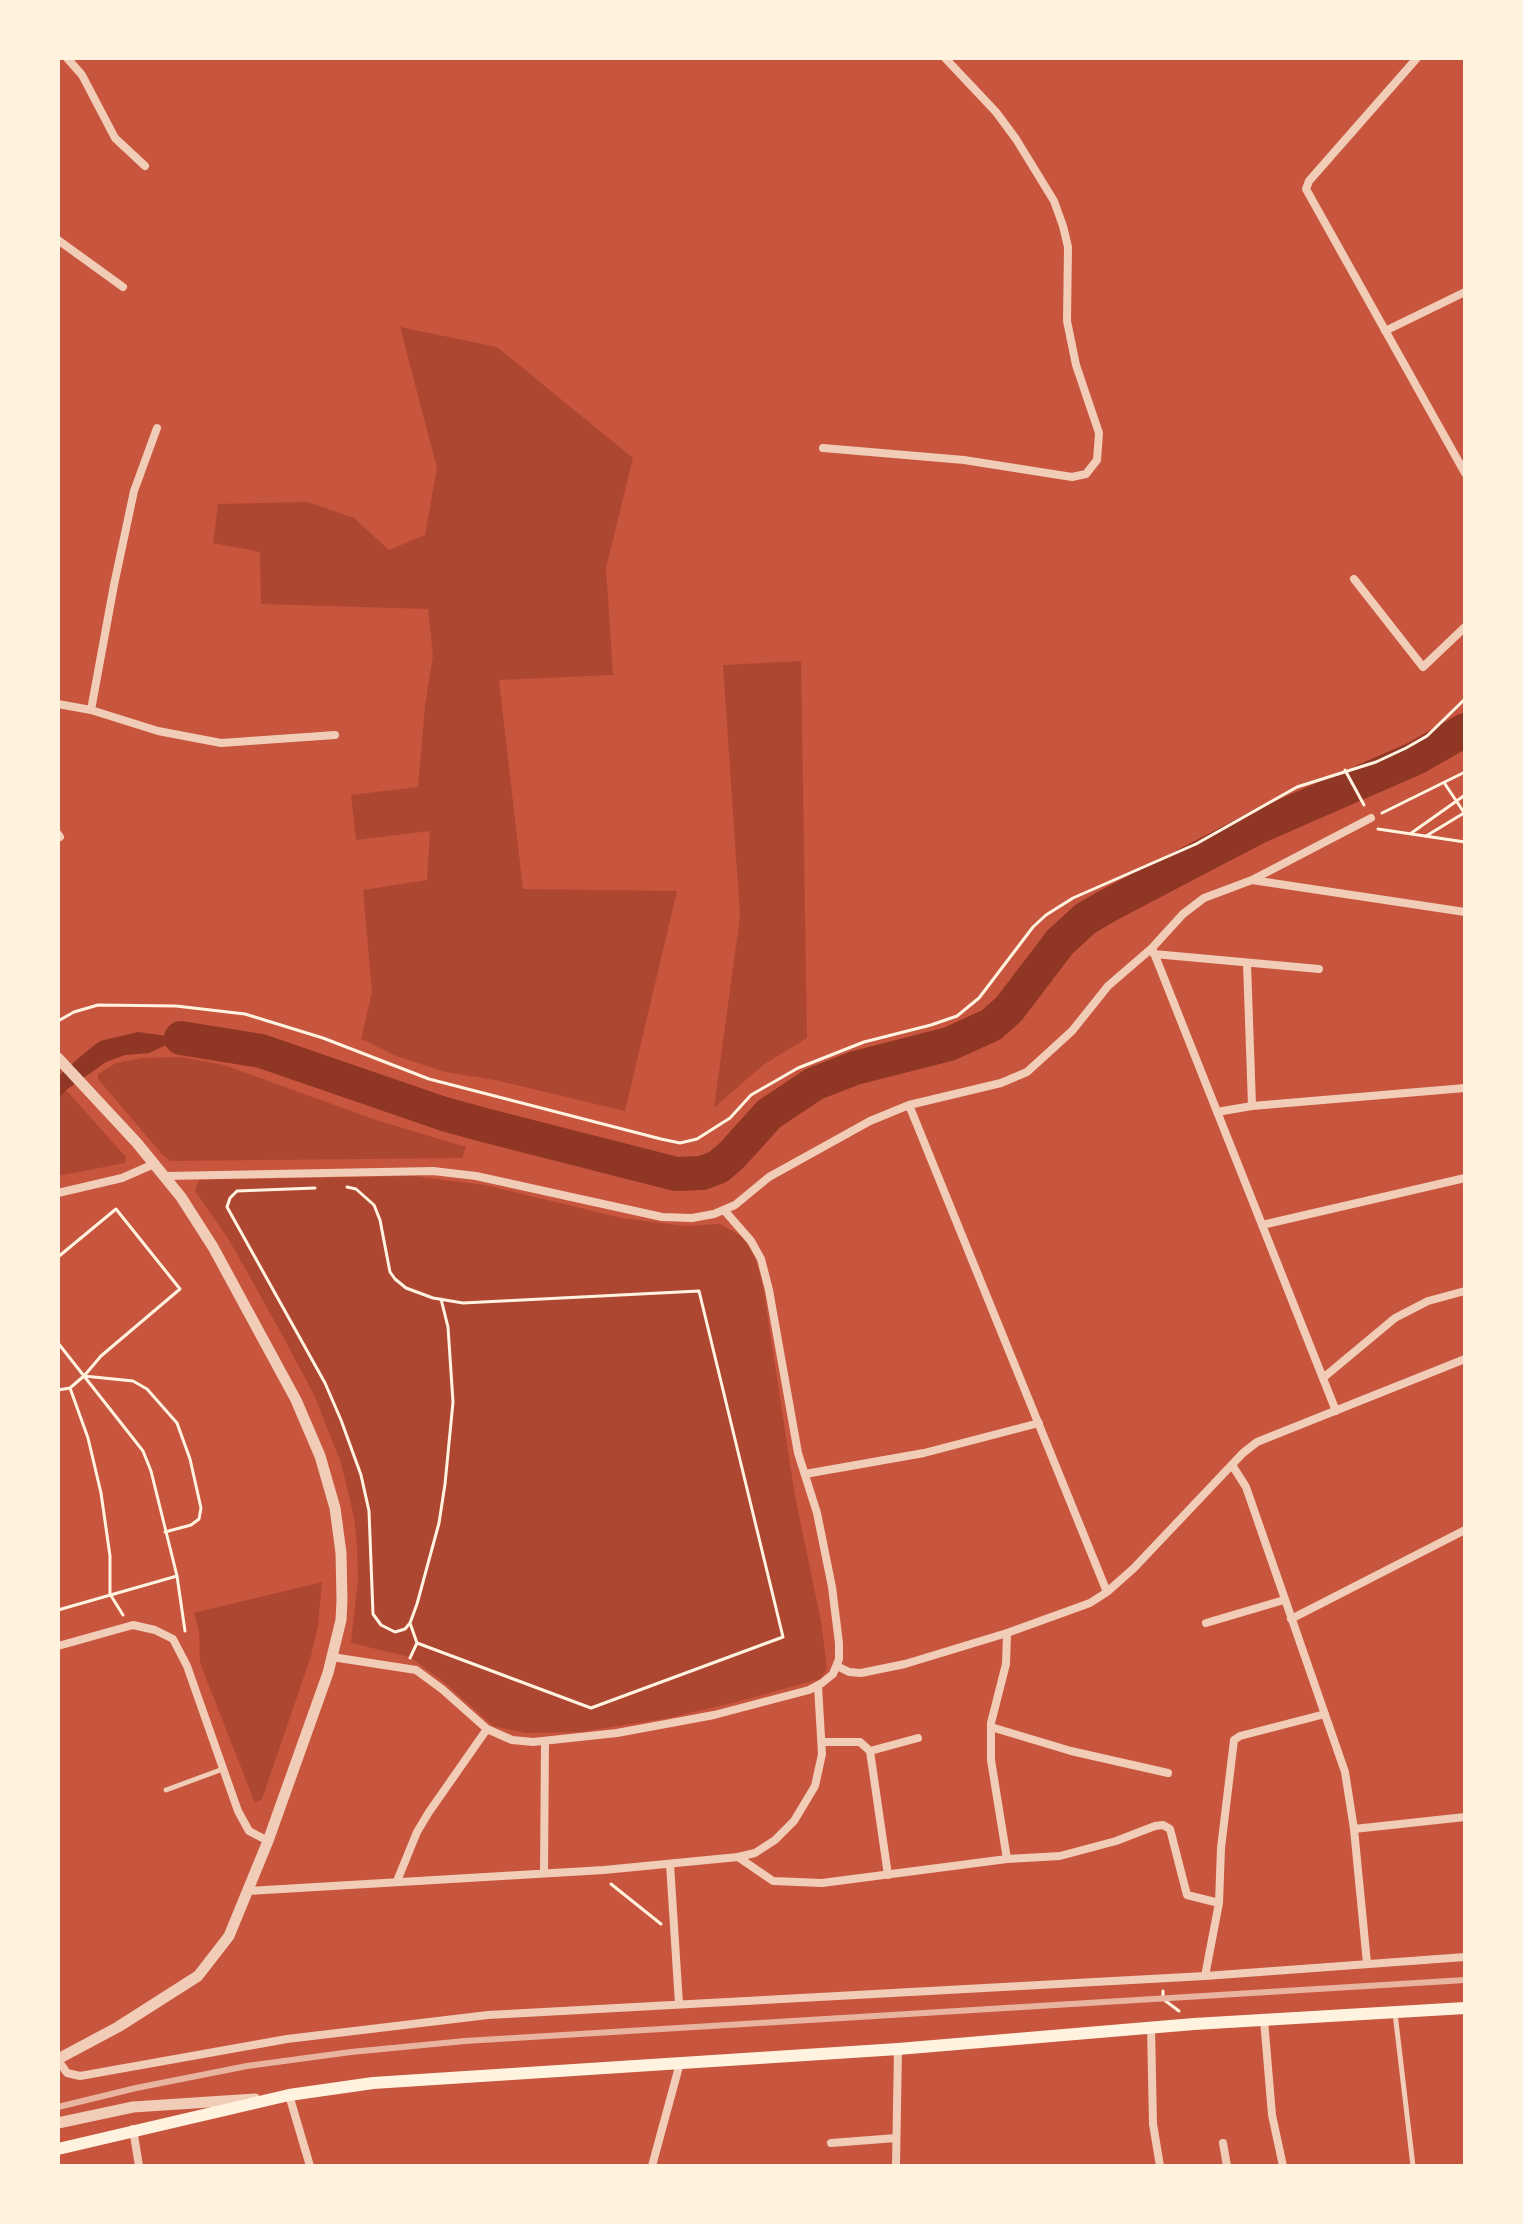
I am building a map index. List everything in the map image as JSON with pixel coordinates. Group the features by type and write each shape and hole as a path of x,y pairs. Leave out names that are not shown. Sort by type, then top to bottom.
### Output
{"main road":[{"path":"58,2149 282,2096 403,2080 898,2049 1151,2027 1465,2008"}],"street":[{"path":"67,58 82,75 115,138 145,166"},
{"path":"823,448 964,460 1072,477 1086,474 1097,460 1099,433 1076,365 1067,321 1068,247 1059,213 1016,139 996,112 945,58"},
{"path":"1417,58 1306,185 1308,196 1465,473"},
{"path":"58,240 123,287"},
{"path":"1385,331 1465,292"},
{"path":"91,710 134,491 157,428"},
{"path":"1354,579 1423,667 1465,627"},
{"path":"58,704 91,710 158,731 221,743 335,735"},
{"path":"165,1176 433,1171 476,1176 662,1217 692,1218 724,1210 735,1205 769,1177 830,1141 909,1105 1001,1083 1027,1072 1072,1031 1108,986 1153,951 1183,914 1204,898 1252,880 1371,818"},
{"path":"1252,880 1465,912"},
{"path":"1153,951 1319,969"},
{"path":"1153,951 1336,1411"},
{"path":"1247,963 1252,1106"},
{"path":"58,1058 165,1176 213,1247 255,1321 304,1416 320,1456 335,1508 341,1553 342,1600 332,1657 268,1841 229,1936 198,1976 118,2027 58,2060 63,2069 73,2076 341,2032 488,2015 1205,1976 1465,1957"},
{"path":"1217,1112 1252,1106 1465,1088"},
{"path":"909,1105 1107,1592"},
{"path":"58,1193 122,1178 154,1164"},
{"path":"1262,1225 1465,1178"},
{"path":"332,1657 416,1670 487,1729 512,1740 545,1741 686,1722 818,1686 828,1679 837,1666 839,1643 832,1587 817,1513 798,1453 777,1331 761,1259 745,1233 724,1210"},
{"path":"1323,1378 1395,1318 1428,1301 1465,1291"},
{"path":"837,1666 854,1673 886,1668 1080,1608 1107,1592 1154,1549 1257,1442 1465,1359"},
{"path":"805,1474 924,1453 1039,1423"},
{"path":"1232,1465 1246,1487 1345,1772 1354,1829 1367,1963"},
{"path":"1291,1619 1465,1530"},
{"path":"1206,1623 1284,1600"},
{"path":"58,1646 133,1625 165,1634 178,1647 238,1811 249,1831 268,1841"},
{"path":"1007,1633 1008,1655 991,1727 993,1786 1007,1859"},
{"path":"248,1891 604,1870 755,1853 775,1840 805,1807 819,1775 822,1742 818,1686"},
{"path":"1205,1976 1219,1903 1221,1848 1234,1740 1325,1714"},
{"path":"991,1727 1071,1751 1168,1773"},
{"path":"397,1881 417,1832 487,1729"},
{"path":"870,1751 918,1738"},
{"path":"544,1873 545,1741"},
{"path":"822,1742 860,1742 870,1751 888,1875"},
{"path":"1354,1829 1465,1817"},
{"path":"738,1857 757,1872 780,1883 822,1883 1007,1859 1060,1856 1163,1825 1170,1829 1187,1895 1219,1903"},
{"path":"670,1864 679,2004"},
{"path":"1264,2020 1272,2115 1283,2166"},
{"path":"1151,2027 1153,2124 1160,2166"},
{"path":"896,2166 898,2049"},
{"path":"652,2166 680,2063"},
{"path":"58,2123 97,2112 133,2107 282,2096 310,2166"},
{"path":"133,2129 139,2166"},
{"path":"831,2143 896,2138"},
{"path":"1223,2143 1227,2166"}],"lane":[{"path":"166,1790 223,1769"},
{"path":"1395,2012 1413,2166"}],"path":[{"path":"58,1021 98,1005 176,1006 245,1014 285,1024 442,1083 680,1143 697,1139 730,1118 751,1095 798,1068 864,1042 957,1016 979,998 1033,927 1073,898 1196,844 1297,787 1376,762 1406,748 1427,736 1465,699"},
{"path":"1345,770 1377,829 1465,842"},
{"path":"1371,818 1465,772"},
{"path":"1425,836 1465,814 1444,783"},
{"path":"1410,834 1465,795"},
{"path":"345,1187 356,1189 374,1205 390,1272 395,1279 406,1288 441,1299 474,1303 699,1291 783,1637 591,1708 417,1643 410,1623"},
{"path":"314,1188 237,1191 227,1207 325,1383 353,1451 369,1511 373,1614 390,1631 401,1631 410,1623 421,1594 439,1523 453,1402 448,1327 441,1299"},
{"path":"58,1257 116,1209 180,1289 101,1356 70,1388 58,1390"},
{"path":"58,1343 143,1451 151,1471 177,1576 186,1635"},
{"path":"84,1376 133,1381 147,1389 177,1423 190,1459 201,1508 199,1519 191,1525 165,1532"},
{"path":"70,1388 88,1438 101,1493 110,1556 110,1594 133,1625"},
{"path":"58,1610 177,1576"},
{"path":"604,1870 612,1885 661,1923 675,1929"},
{"path":"1162,1977 1163,1999 1194,2024"}],"shaded area":[{"path":"400,327 497,347 633,458 606,568 613,675 499,680 523,889 677,891 625,1111 495,1080 445,1072 396,1056 361,1039 372,992 363,890 427,880 430,831 356,840 351,795 418,787 433,655 428,609 261,604 260,552 213,543 218,504 308,502 354,518 389,550 425,535 437,468"},
{"path":"801,661 807,1038 763,1065 714,1108 740,916 723,665"},
{"path":"138,1032 181,1038 149,1053 125,1055 106,1062 66,1090 58,1100 58,1076 87,1051 100,1041"},
{"path":"181,1057 224,1065 376,1120 466,1147 462,1158 170,1161 98,1079 98,1074 116,1063 142,1058"},
{"path":"66,1090 126,1157 125,1163 58,1176 58,1100"},
{"path":"413,1176 485,1185 622,1218 684,1226 720,1224 743,1237 755,1257 763,1286 795,1496 821,1621 827,1669 820,1679 668,1718 580,1732 526,1733 493,1726 410,1657 351,1643 358,1580 357,1545 354,1517 341,1463 314,1395 279,1329 229,1240 195,1191 199,1180"},
{"path":"322,1582 311,1656 262,1799 255,1803 200,1663 199,1631 194,1613"}],"waterway":[{"path":"181,1038 261,1051 484,1125 676,1174 702,1173 718,1167 769,1114 814,1084 855,1068 949,1044 991,1025 1009,1009 1060,942 1085,919 1107,906 1258,827 1416,758 1465,730"}],"railway":[{"path":"58,2107 247,2066 465,2041 1465,1980"}]}
